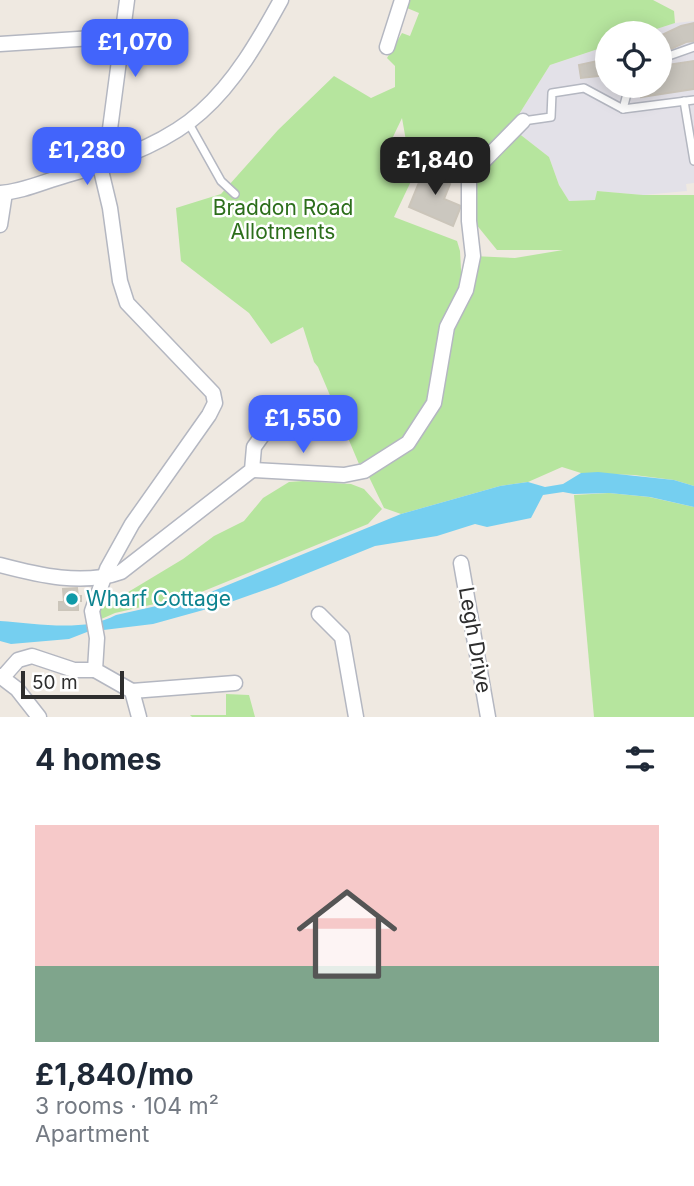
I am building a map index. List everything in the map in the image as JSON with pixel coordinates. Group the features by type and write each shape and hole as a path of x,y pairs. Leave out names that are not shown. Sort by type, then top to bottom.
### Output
{"street":[{"path":"114,160 110,130 128,0"},
{"path":"0,225 2,193 100,166 160,139 199,114 225,88 249,55 281,0"},
{"path":"387,47 402,0"},
{"path":"0,44 124,36"},
{"path":"0,565 77,579 104,578 121,572 148,553 252,470 344,475 364,471 408,443 434,403 447,327 466,290 473,256 469,221 469,176 523,121"},
{"path":"95,670 97,638 92,611 107,569 132,524 189,445 215,403 213,393 127,303 120,281 110,208 100,166"},
{"path":"252,470 254,447 269,426"},
{"name":"Legh Drive","path":"461,563 488,717"},
{"path":"319,614 342,637 356,717"},
{"path":"39,717 17,689 1,676 18,660 32,656 74,670 95,670 132,691 235,682"},
{"path":"132,691 139,717"}],"lane":[{"path":"672,55 694,47"},
{"path":"523,121 551,117 552,93 584,88 623,109 694,100"},
{"path":"623,109 626,98"},
{"path":"684,102 694,161"},
{"path":"188,121 221,181 235,194"}],"shaded area":[{"path":"694,21 694,183 686,184 687,191 643,195 597,191 596,200 569,201 559,185 549,157 511,127 550,65 595,50 595,98 672,98 672,24"}],"green space":[{"name":"Braddon Road Allotments","path":"409,0 653,0 674,11 675,23 595,21 595,50 550,65 511,127 465,174 423,156 394,217 457,241 462,288 429,403 400,444 359,464 314,362 303,327 271,344 249,313 181,261 176,208 221,194 278,130 334,76 371,98 395,87 395,66 387,58 402,33 410,36 419,13 407,8","holes":["402,118 408,152 382,160"]},
{"path":"517,132 549,157 559,185 569,201 595,200 597,191 643,195 694,195 694,486 674,480 634,475 581,473 562,467 528,482 500,486 401,514 384,508 369,477 411,443 441,367 473,256 515,258 563,250 497,250 471,218 473,177"},
{"path":"289,482 351,484 364,489 382,509 368,524 194,595 115,613 99,620 92,611 100,609 183,559 214,536 244,521 263,498"},
{"path":"609,493 649,497 694,507 694,717 594,717 574,495"},
{"path":"226,694 249,695 255,717 190,715 226,715"}],"water":[{"path":"598,472 674,480 694,486 694,507 650,497 609,493 563,492 543,495 531,518 487,527 475,524 437,536 375,546 225,604 153,624 87,632 69,639 11,644 0,641 0,621 59,626 103,621 116,615 201,596 401,514 500,486 528,482 545,487 563,484 581,473"}],"building":[{"path":"694,23 694,41 672,48 672,30"},
{"path":"694,61 694,89 672,92 672,64"},
{"path":"595,62 595,76 581,78 579,65"},
{"path":"427,163 445,170 441,180 450,184 444,199 461,206 453,226 409,207"},
{"name":"Wharf Cottage","path":"77,588 78,596 81,596 78,610 59,610 59,602 64,602 63,589"}],"place":[{"name":"Wharf Cottage","path":"72,599"}]}
